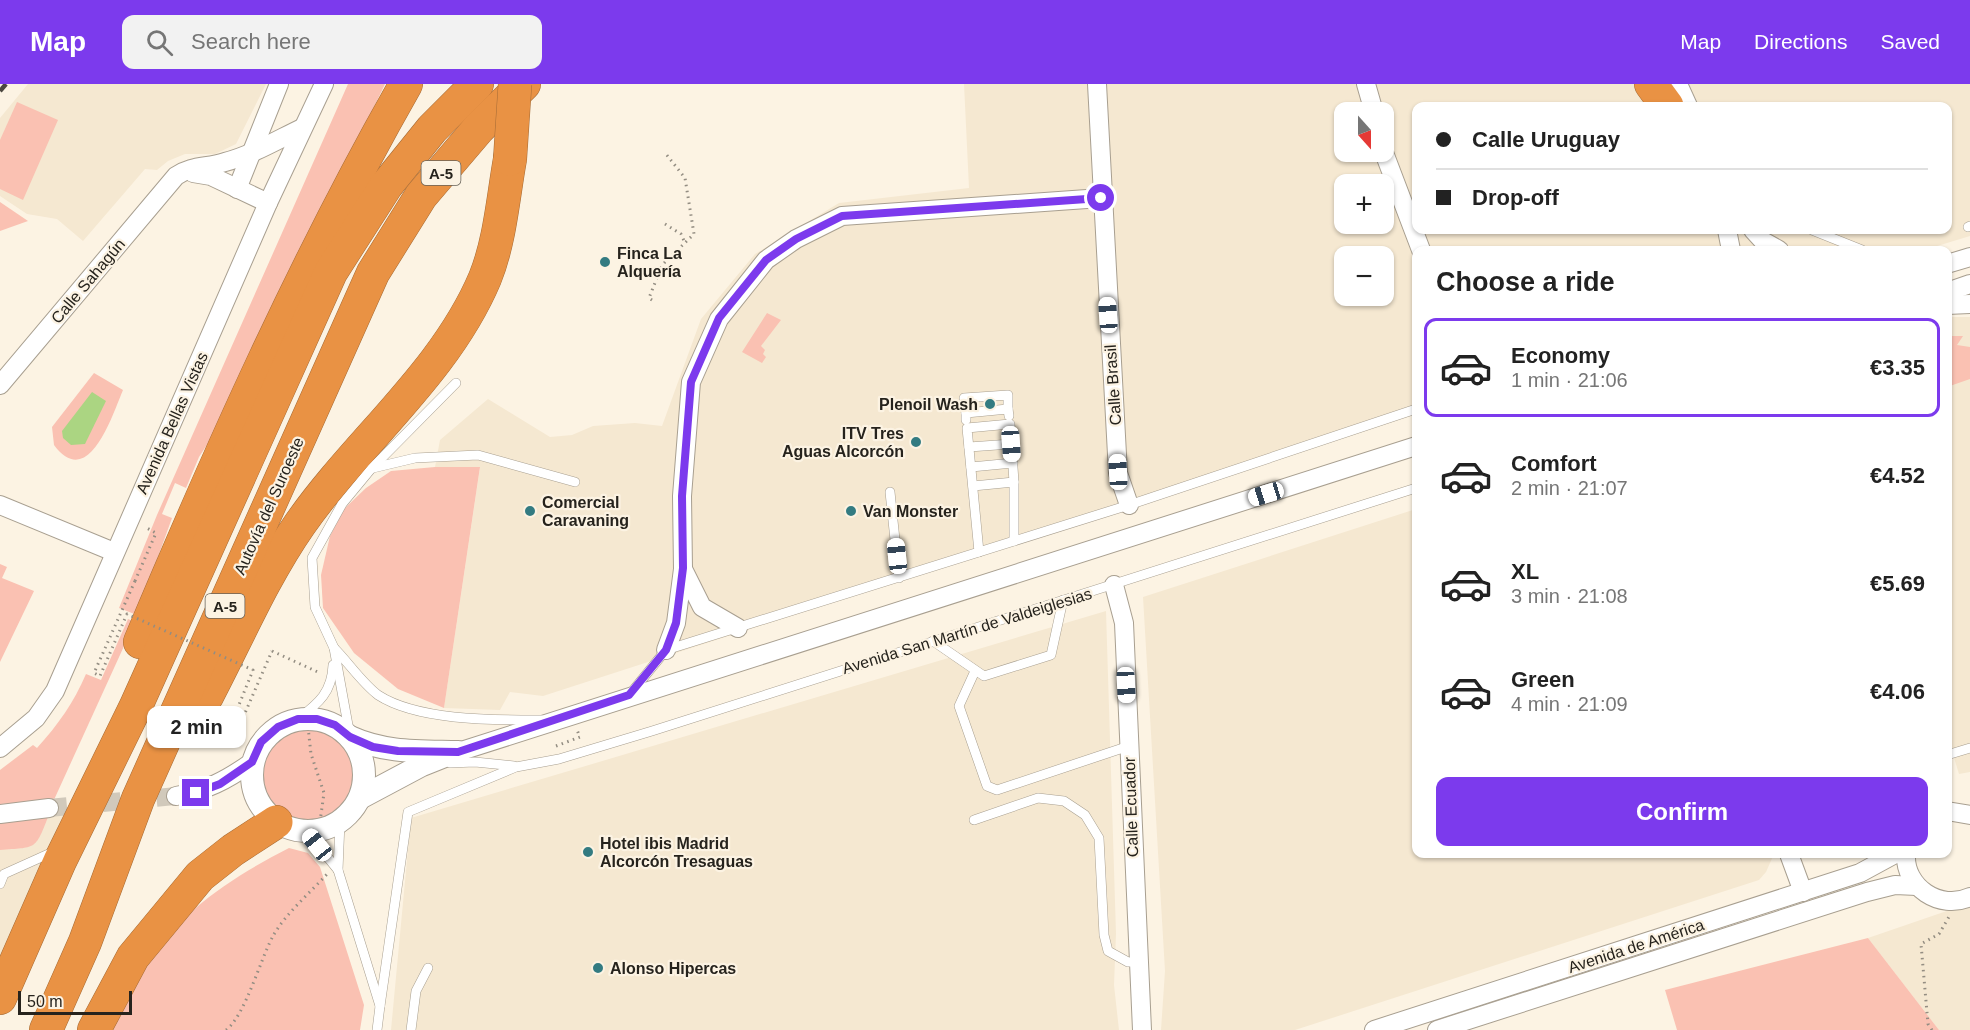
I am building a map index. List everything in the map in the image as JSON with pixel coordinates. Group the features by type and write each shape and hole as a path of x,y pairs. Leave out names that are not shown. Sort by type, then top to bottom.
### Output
{"highway":[{"path":"66,848 66,818 189,525 302,280 371,145 406,84"},
{"name":"A-5","path":"2,985 136,706 331,272 386,186 432,129 477,84"},
{"path":"85,942 206,697 276,562 300,524 362,444 422,378 467,315 485,277 497,237 510,159 515,84"},
{"name":"Autovía del Suroeste","path":"46,1030 85,942 138,799 373,273 421,196 479,128 524,84"},
{"path":"1651,84 1666,102"},
{"path":"94,1030 133,957 200,876 233,850 276,822"}],"street":[{"path":"237,189 279,84"},
{"name":"Avenida Bellas Vistas","path":"0,748 36,718 55,691 268,203 324,84"},
{"name":"Calle Brasil","path":"1097,84 1101,198 1118,472 1129,505"},
{"path":"1366,84 1371,102"},
{"path":"1661,84 1668,102"},
{"path":"1677,84 1686,102"},
{"name":"Calle Sahagún","path":"0,385 176,176 189,168 226,162 302,128"},
{"path":"1388,162 1412,226"},
{"path":"176,176 198,171 268,203"},
{"path":"666,650 676,623 683,568 682,496 691,382 719,318 766,260 796,239 842,216 1101,198"},
{"path":"1757,234 1772,246"},
{"path":"1952,262 1970,257"},
{"path":"1952,290 1970,284"},
{"path":"1952,305 1970,304"},
{"path":"422,765 629,695 1412,447"},
{"path":"0,505 114,552"},
{"path":"683,568 702,607 738,628"},
{"name":"Calle Ecuador","path":"1114,585 1124,623 1142,1030"},
{"path":"350,737 363,761 364,779 360,798 339,822 313,831 276,822 260,806 252,785 252,762 261,742 278,727 303,719 335,725 350,737 373,747 398,751 458,752"},
{"path":"176,796 220,784 252,762"},
{"name":"Avenida San Martín de Valdeiglesias","path":"360,798 422,765"},
{"path":"0,814 49,808"},
{"path":"1790,858 1803,892"},
{"name":"Avenida de América","path":"1374,1030 1860,873 1888,858"},
{"path":"1907,858 1909,874 1917,886 1933,897 1964,903"},
{"name":"Avenida de América","path":"1437,1030 1867,892 1895,885 1917,886"}],"lane":[{"path":"1822,234 1852,246"},
{"path":"350,737 334,648 315,607 312,558 342,504 371,469 456,383"},
{"path":"980,552 964,398 1008,395 1014,482 1014,541"},
{"path":"966,413 1008,410"},
{"path":"629,695 666,650 1129,505 1412,410"},
{"path":"967,428 1010,424"},
{"path":"969,447 1011,444"},
{"path":"371,469 416,458 478,455 575,482"},
{"path":"971,467 1013,464"},
{"path":"973,486 1014,482"},
{"name":"Avenida San Martín de Valdeiglesias","path":"380,1006 408,812 516,767 559,759 1412,489"},
{"path":"890,492 899,578"},
{"path":"285,568 300,524"},
{"path":"933,641 984,676 1051,655 1063,600"},
{"path":"303,719 321,701 333,678 334,648"},
{"path":"334,648 377,694 400,705 482,720 564,717"},
{"path":"206,697 230,673 236,663"},
{"path":"975,671 959,706 987,786 997,790 1129,746"},
{"path":"1952,753 1970,748"},
{"name":"Avenida San Martín de Valdeiglesias","path":"422,765 475,762 516,767"},
{"path":"974,820 1038,798 1064,801 1085,815 1099,838 1104,935 1108,951 1128,962 1139,962"},
{"path":"338,870 339,822"},
{"path":"313,831 338,870 380,1006 377,1030"},
{"path":"0,884 2,874 38,857 66,848"},
{"path":"411,1030 416,991 428,969"}],"path":[{"path":"652,300 649,298 662,265 694,234 685,178 666,154"},
{"path":"665,224 681,234 685,243"},
{"path":"156,533 94,673 100,676 127,614 253,670 228,732 235,736 272,651 333,678"},
{"path":"559,759 554,747 580,736 564,717"},
{"path":"303,719 311,754 324,793 313,831"},
{"path":"226,1030 233,1025 240,1013 256,971 275,933 328,872 338,870"},
{"path":"1932,1030 1928,1024 1924,953 1921,944 1939,934 1964,903"}],"shaded area":[{"path":"28,84 266,84 236,144 215,154 185,154 168,161 157,170 145,169 83,241 57,219 27,214 0,196 0,118"},
{"path":"348,84 385,84 229,411 199,457 186,488 175,483 162,514 172,518 137,615 119,608 157,515"},
{"path":"964,84 1970,84 1970,236 1937,246 1412,246 1412,415 543,696 510,692 500,710 444,708 480,468 435,467 440,440 488,399 550,437 572,435 593,426 635,423 662,426 701,319 755,254 839,203 969,188"},
{"path":"17,102 58,120 23,200 0,189 0,140"},
{"path":"0,202 28,221 0,231"},
{"path":"767,313 781,320 761,346 765,350 763,354 766,357 762,363 742,352"},
{"path":"1952,317 1970,317 1970,772 1959,774 1952,751"},
{"path":"1952,336 1963,336 1957,345 1970,347 1970,379 1952,385"},
{"path":"94,373 123,390 98,444 89,454 78,459 67,457 54,445 52,427"},
{"path":"92,392 106,401 85,444 71,445 63,438 62,431"},
{"path":"435,467 480,467 444,708 398,689 354,653 323,608 321,575 330,536 344,509 366,488 391,471"},
{"path":"1412,510 1412,858 1772,858 1766,872 1759,880 1295,1030 1161,1030 1165,971 1143,597"},
{"path":"0,564 7,567 2,578 34,591 0,662"},
{"path":"1106,611 1116,934 1114,985 1119,1030 391,1030 411,818"},
{"path":"128,619 135,622 53,802 0,804 0,770 33,745 37,748 65,713 86,674 101,680"},
{"path":"307,729 324,733 339,743 349,758 353,775 349,792 339,807 324,817 307,821 290,817 275,807 265,792 261,775 265,758 275,743 290,733"},
{"path":"49,808 66,818 0,998 0,814"},
{"path":"48,817 37,842 33,845 0,850 0,823"},
{"path":"289,848 308,853 320,867 364,1005 360,1030 109,1030 143,965 173,928 190,912 228,884"},
{"path":"1970,903 1970,1030 1939,1030 1868,938"},
{"path":"1868,938 1939,1030 1677,1030 1665,990"}],"tunnel":[{"path":"49,808 176,796"}],"railway":[{"path":"0,91 6,84"}],"place":[{"name":"Finca La Alquería","path":"605,262"},
{"name":"Plenoil Wash","path":"990,404"},
{"name":"ITV Tres Aguas Alcorcón","path":"916,442"},
{"name":"Comercial Caravaning","path":"530,511"},
{"name":"Van Monster","path":"851,511"},
{"name":"Hotel ibis Madrid Alcorcón Tresaguas","path":"588,852"},
{"name":"Alonso Hipercas","path":"598,968"}],"route":[{"path":"196,793 220,784 252,762 261,742 278,727 298,719 317,719 335,725 350,737 373,747 398,751 458,752 629,695 666,650 676,623 683,568 682,496 691,382 719,318 766,260 796,239 842,216 1101,198"}]}
